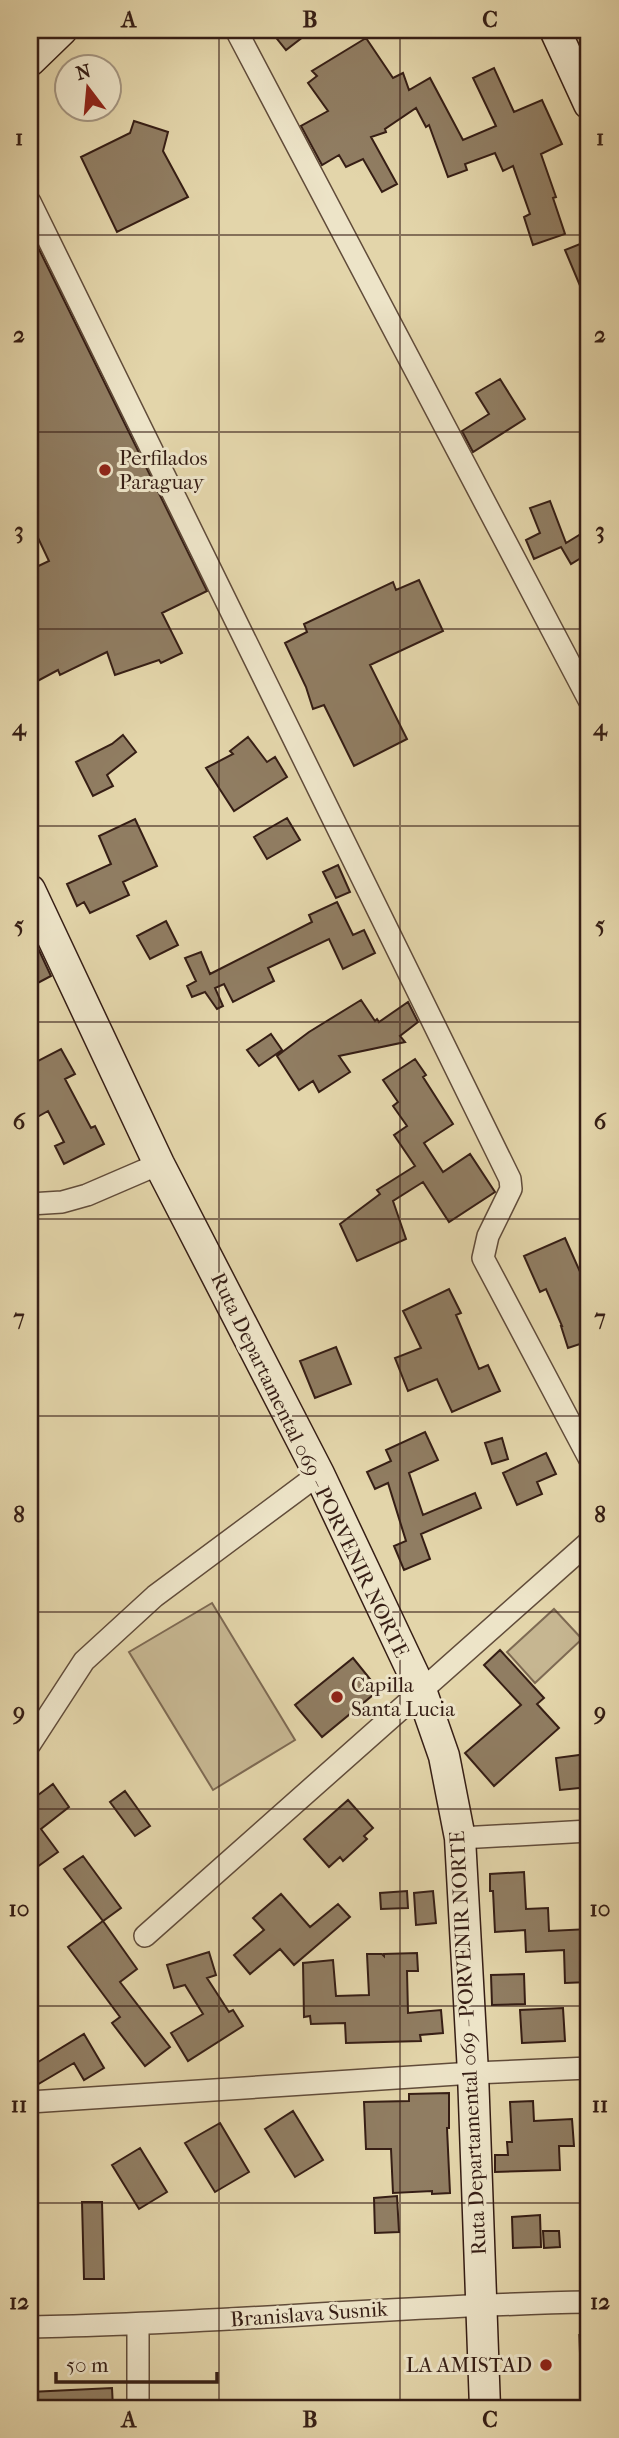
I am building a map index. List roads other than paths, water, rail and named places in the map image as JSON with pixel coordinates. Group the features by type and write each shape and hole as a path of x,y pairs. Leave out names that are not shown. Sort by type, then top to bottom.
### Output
{"main road":[{"path":"30,61 62,30"},
{"path":"555,30 589,104"},
{"name":"Ruta Departamental 069 - PORVENIR NORTE","path":"30,890 159,1164 319,1474 421,1690 444,1756 460,1838 473,2073 485,2408"}],"street":[{"path":"236,30 589,700"},
{"path":"30,202 510,1179 511,1189 488,1236 482,1258 589,1458"},
{"path":"30,1204 62,1202 87,1195 159,1164"},
{"path":"30,1744 84,1661 155,1596 319,1474"},
{"path":"145,1936 589,1542"},
{"path":"460,1838 589,1830"},
{"path":"30,2102 589,2068"},
{"name":"Branislava Susnik","path":"30,2327 138,2325 480,2304 589,2302"},
{"path":"138,2325 138,2408"}],"place":[{"name":"Perfilados Paraguay","path":"105,470"},
{"name":"Capilla Santa Lucia","path":"337,1697"},
{"name":"LA AMISTAD","path":"546,2365"}]}
